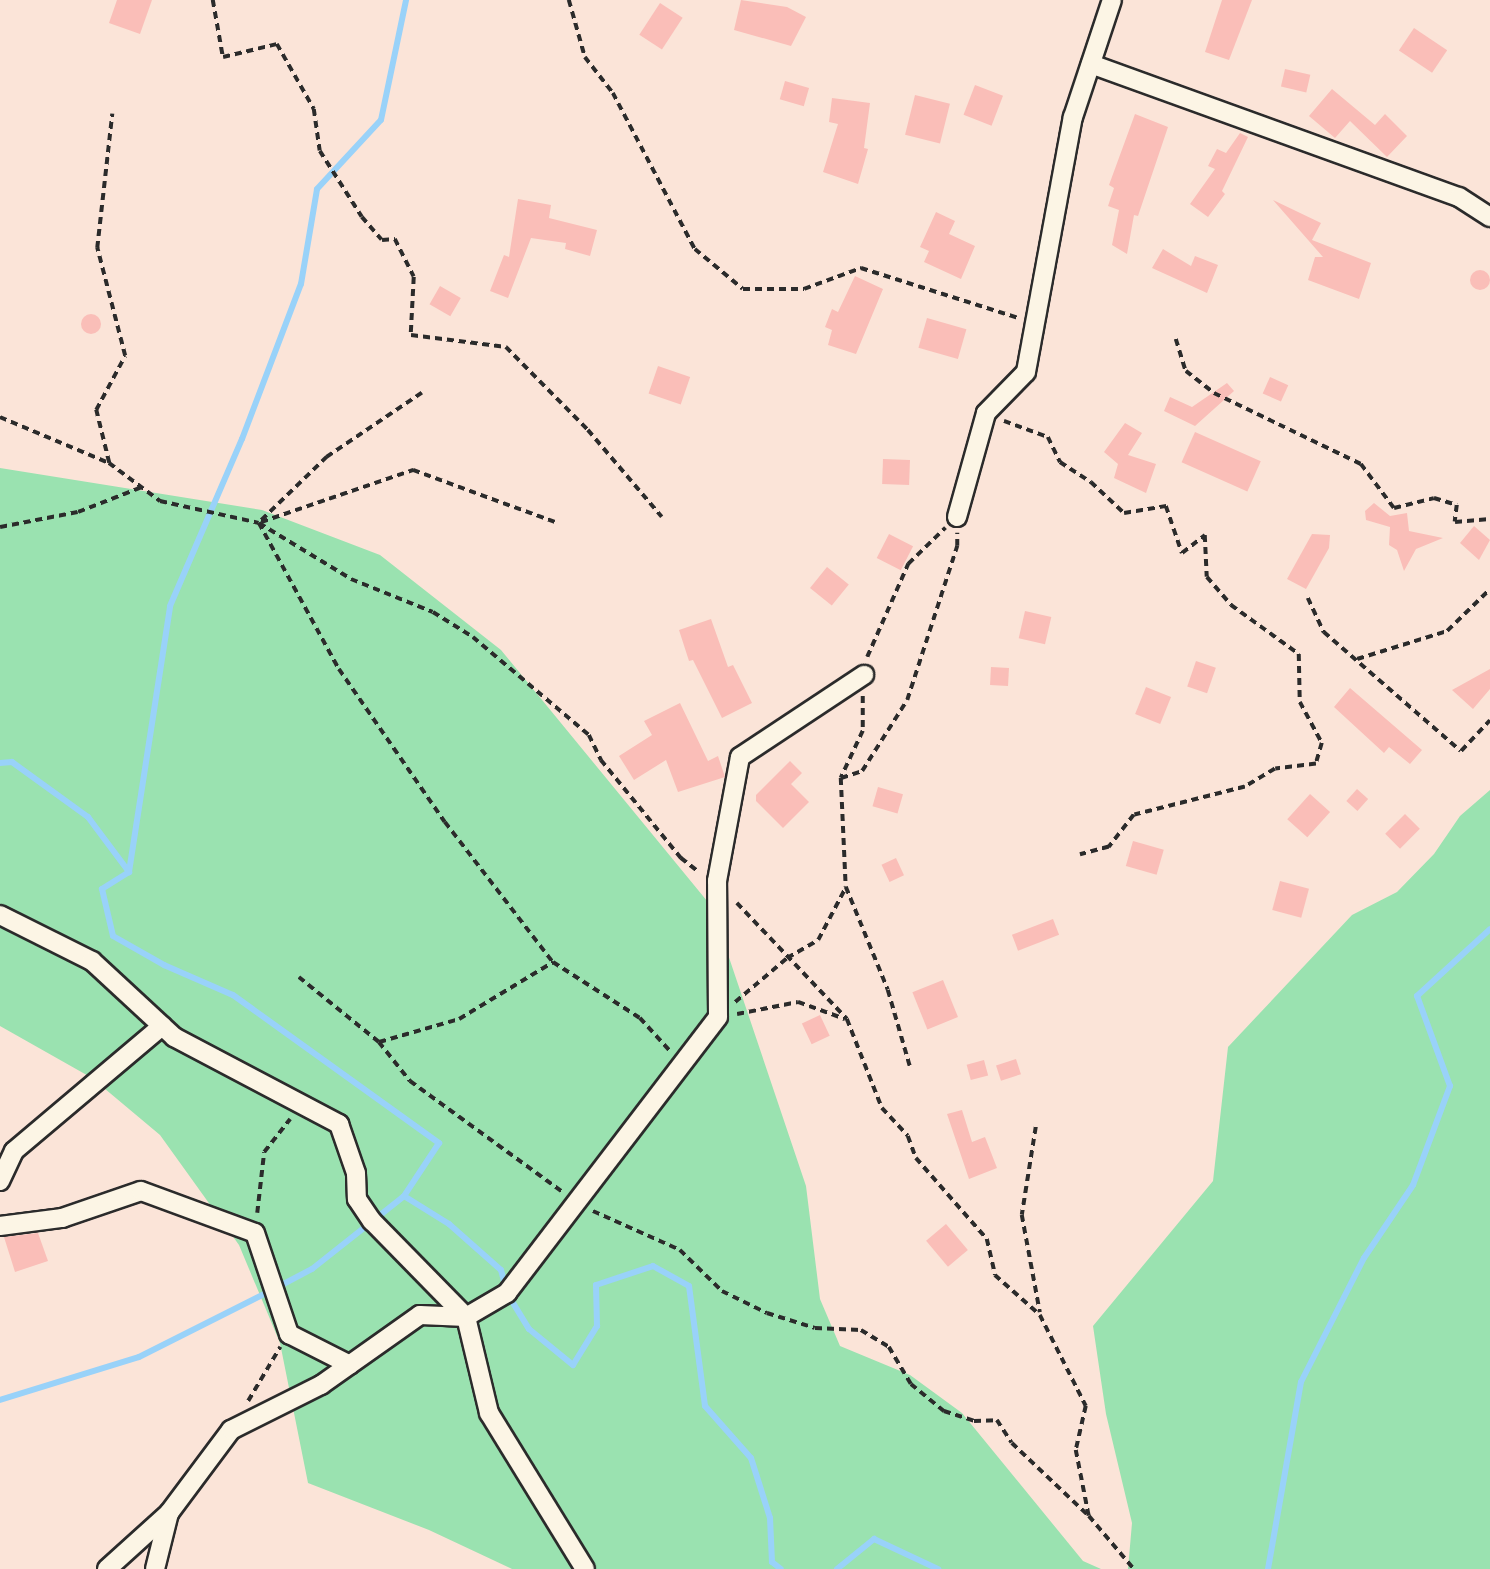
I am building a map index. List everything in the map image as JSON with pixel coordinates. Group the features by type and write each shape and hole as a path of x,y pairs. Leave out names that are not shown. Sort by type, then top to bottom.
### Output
{"street":[{"path":"957,517 986,413 1026,372 1073,117 1112,0"},
{"path":"1091,64 1459,197 1490,217"},
{"path":"107,1569 169,1513 231,1430 321,1385 420,1315 466,1317 507,1293 574,1200 718,1017 717,881 740,757 864,675"},
{"path":"0,915 92,961 162,1026 213,1061 303,1102 339,1124 356,1173 357,1199 372,1221 466,1317 489,1413 534,1493 586,1569"},
{"path":"0,1181 14,1151 162,1026"},
{"path":"0,1226 62,1218 141,1191 255,1233 289,1334 350,1365"},
{"path":"155,1569 169,1513"}],"path":[{"path":"213,0 223,57 277,44 314,109 320,151 362,217 382,240 395,239 414,277 411,335 506,347 588,430 662,517"},
{"path":"569,0 585,57 613,93 695,249 743,289 804,289 861,268 1033,323"},
{"path":"109,463 96,410 125,356 97,248 112,114"},
{"path":"1176,339 1186,371 1214,393 1361,464 1394,508 1434,498 1457,505 1455,522 1490,519"},
{"path":"259,523 327,457 422,393"},
{"path":"986,413 1048,437 1060,462 1091,482 1124,513 1166,506 1182,553 1205,535 1207,577 1231,605 1299,654 1300,702 1322,743 1316,764 1275,769 1245,787 1134,815 1109,847 1080,855"},
{"path":"0,417 109,463 160,501 259,523 351,579 433,612 473,637 589,736 601,760 687,865 717,881 847,1019 882,1108 908,1136 916,1158 987,1239 995,1275 1040,1315"},
{"path":"259,523 413,470 555,522"},
{"path":"0,527 78,512 142,487"},
{"path":"910,1066 888,990 846,887 841,778 863,731 864,675 870,645 908,564 957,517"},
{"path":"841,778 862,771 907,700 957,547 957,517"},
{"path":"259,523 339,669 445,822 553,962 640,1018 681,1063"},
{"path":"1356,659 1447,631 1490,589"},
{"path":"1308,598 1324,632 1461,751 1490,720"},
{"path":"718,1017 787,958 818,940 846,887"},
{"path":"379,1042 459,1019 553,962"},
{"path":"299,977 379,1042 410,1081 574,1200 633,1233 680,1250 722,1291 766,1313 815,1328 861,1330 890,1347 911,1384 944,1411 964,1418 998,1420 1012,1443 1089,1516 1133,1569"},
{"path":"718,1017 798,1002 847,1019"},
{"path":"255,1233 264,1152 303,1102"},
{"path":"1036,1127 1022,1215 1040,1315 1086,1406 1076,1450 1089,1516"},
{"path":"231,1430 289,1334"}],"green space":[{"path":"0,468 262,510 380,555 501,650 712,907 806,1186 820,1299 840,1346 910,1375 962,1413 1083,1561 1101,1569 512,1569 429,1530 308,1483 280,1343 239,1245 160,1135 92,1078 0,1026"},
{"path":"1490,790 1490,1569 1128,1569 1132,1523 1106,1414 1093,1326 1213,1181 1228,1047 1352,915 1397,892 1434,854 1460,816"}],"building":[{"path":"117,0 152,0 140,34 109,23"},
{"path":"741,0 787,7 806,17 791,46 734,30"},
{"path":"1222,0 1252,0 1229,60 1205,52"},
{"path":"660,3 683,18 662,50 639,35"},
{"path":"1414,28 1447,50 1432,73 1399,50"},
{"path":"1285,69 1310,75 1306,92 1281,87"},
{"path":"785,81 809,88 804,106 780,99"},
{"path":"975,85 1003,96 992,126 964,115"},
{"path":"1332,89 1375,125 1385,114 1407,136 1387,157 1350,121 1335,138 1309,116"},
{"path":"915,95 950,104 940,143 905,135"},
{"path":"832,98 870,103 864,148 868,149 858,184 823,172 838,124 829,122"},
{"path":"1135,114 1168,127 1138,216 1134,215 1127,254 1112,245 1119,210 1108,206 1114,188 1109,185"},
{"path":"1240,133 1248,137 1222,191 1225,194 1208,217 1190,204 1215,169 1208,166 1217,149 1226,153"},
{"path":"518,199 551,205 549,218 597,230 590,256 565,249 566,243 531,238 508,298 490,291 504,255 509,257"},
{"path":"1273,200 1321,223 1312,240 1371,263 1359,299 1308,280 1315,257 1323,257"},
{"path":"936,212 955,221 949,234 975,246 961,279 924,262 929,251 920,247"},
{"path":"1163,249 1191,266 1195,256 1218,265 1207,293 1152,268"},
{"path":"1480,270 1487,273 1490,280 1487,287 1480,290 1473,287 1470,280 1473,273"},
{"path":"855,276 883,289 856,354 828,345 832,330 825,327 832,309 838,312"},
{"path":"440,286 461,298 450,316 430,304"},
{"path":"91,314 98,317 101,324 98,331 91,334 84,331 81,324 84,317"},
{"path":"927,318 966,329 958,359 918,348"},
{"path":"658,366 690,377 681,404 649,393"},
{"path":"1270,377 1288,385 1281,402 1263,393"},
{"path":"1227,383 1234,391 1195,426 1164,411 1170,397 1192,407"},
{"path":"1125,423 1142,433 1128,455 1156,464 1146,493 1114,478 1118,464 1104,452"},
{"path":"1195,432 1261,461 1247,491 1182,462"},
{"path":"883,459 910,460 909,485 882,484"},
{"path":"1374,503 1390,516 1407,513 1409,531 1443,538 1416,549 1404,571 1397,550 1389,545 1390,527 1366,520 1365,511"},
{"path":"1474,526 1490,540 1479,560 1460,543"},
{"path":"889,534 913,546 901,570 877,558"},
{"path":"1312,534 1330,535 1329,548 1306,589 1287,579"},
{"path":"827,567 849,585 832,606 810,588"},
{"path":"1025,611 1051,617 1045,644 1019,638"},
{"path":"711,619 728,667 733,665 752,703 722,718 693,660 689,661 679,630"},
{"path":"1196,661 1216,668 1207,693 1187,687"},
{"path":"991,667 1009,668 1008,686 990,685"},
{"path":"1490,669 1490,689 1473,709 1452,690"},
{"path":"1146,687 1171,697 1160,724 1135,714"},
{"path":"1350,688 1422,750 1410,764 1389,747 1384,753 1334,707"},
{"path":"680,703 708,761 718,756 725,777 678,792 666,760 634,780 619,756 652,735 644,721"},
{"path":"790,761 802,773 791,784 809,802 783,828 756,801 756,795"},
{"path":"878,787 903,794 897,813 872,806"},
{"path":"1357,789 1368,799 1357,811 1346,801"},
{"path":"1310,794 1330,812 1307,837 1287,819"},
{"path":"1405,814 1420,829 1400,849 1385,834"},
{"path":"1133,841 1164,850 1157,875 1126,866"},
{"path":"896,858 904,875 890,882 881,865"},
{"path":"1280,881 1309,889 1301,918 1272,910"},
{"path":"1053,919 1059,935 1018,951 1012,935"},
{"path":"943,980 958,1017 927,1029 912,992"},
{"path":"820,1015 830,1036 812,1044 802,1023"},
{"path":"1016,1059 1021,1074 1001,1081 996,1065"},
{"path":"984,1060 988,1075 971,1080 967,1065"},
{"path":"962,1110 972,1142 985,1137 997,1168 969,1179 947,1114"},
{"path":"946,1224 968,1250 948,1267 926,1241"},
{"path":"38,1233 48,1261 15,1272 4,1237"}],"waterway":[{"path":"129,872 170,606 242,439 301,284 317,189 381,120 406,0"},
{"path":"0,763 12,762 88,817 129,872 102,889 113,936 164,965 233,995 439,1143 404,1196 449,1224 501,1270 507,1293 529,1329 573,1365 597,1326 596,1285 653,1266 689,1286 705,1406 751,1458 770,1518 772,1562 781,1569"},
{"path":"1268,1569 1301,1382 1364,1258 1413,1185 1450,1086 1417,996 1490,929"},
{"path":"0,1400 139,1357 274,1289 312,1269 404,1196"},
{"path":"837,1569 874,1539 938,1569"}]}
